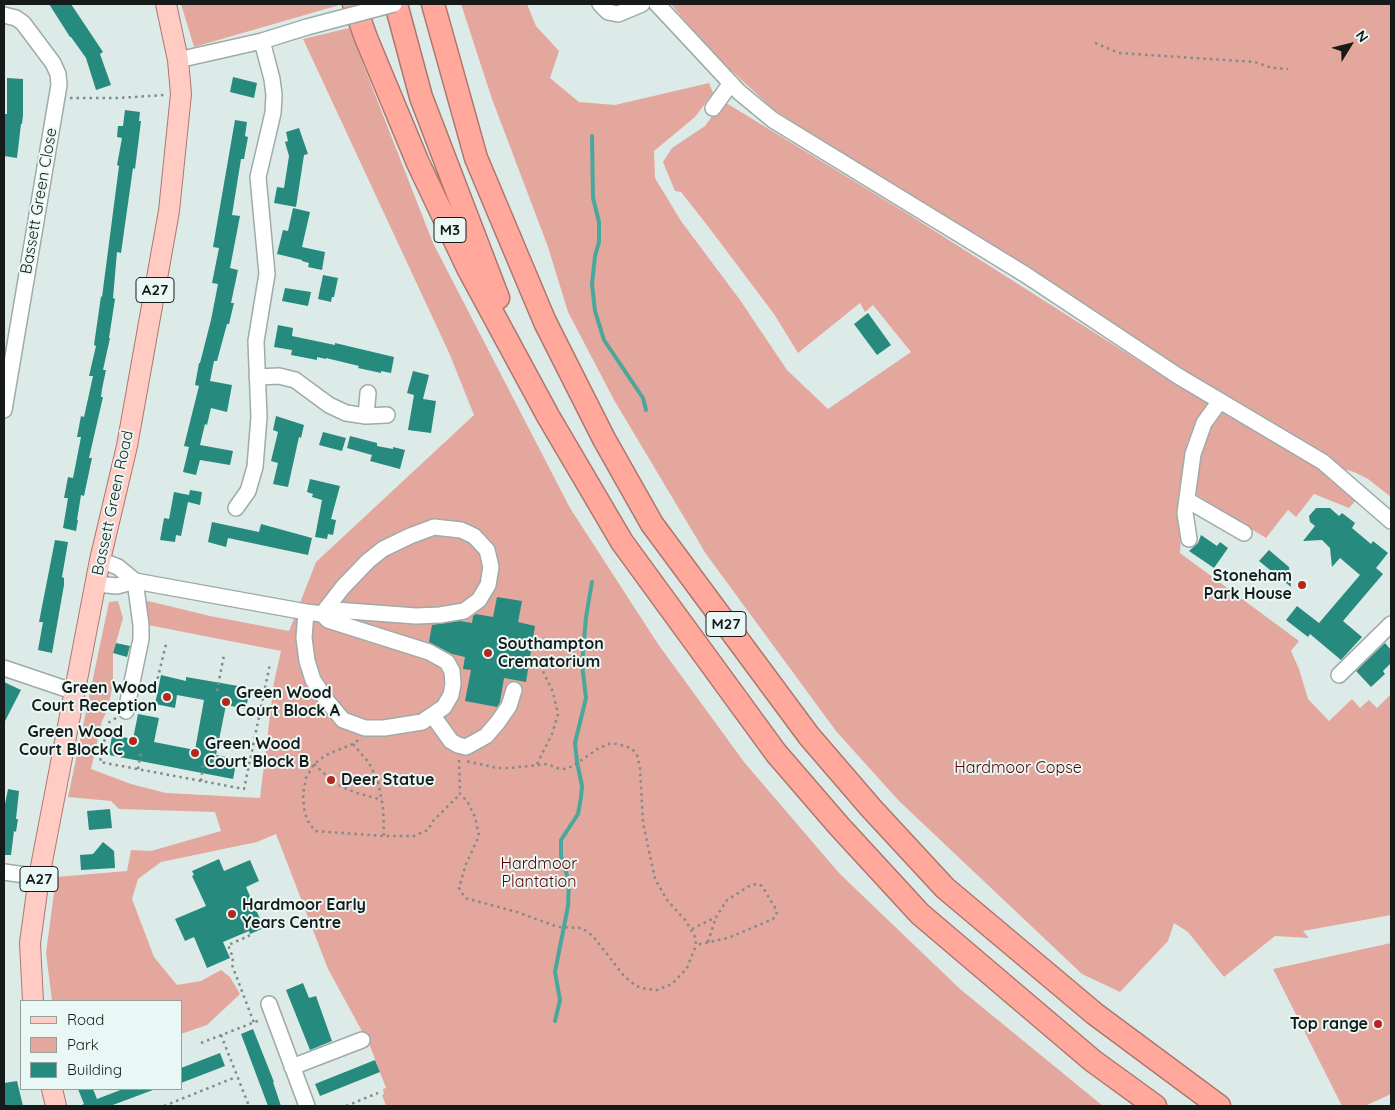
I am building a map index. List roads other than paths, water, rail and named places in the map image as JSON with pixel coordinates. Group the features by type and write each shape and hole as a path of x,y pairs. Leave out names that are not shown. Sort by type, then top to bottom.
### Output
{"highway":[{"name":"M3","path":"354,4 366,38 418,163 468,268 548,416"},
{"name":"M27","path":"395,4 421,97 481,258 548,416 622,542 776,753 839,826 920,914 1093,1062 1155,1106"},
{"name":"M27","path":"434,4 476,158 541,313 604,439 652,524 809,736 871,808 945,888 1095,1014 1219,1106"}],"main road":[{"name":"Bassett Green Road","path":"33,1000 30,943 39,877 100,560 127,446 169,211 181,94 178,60 166,4"},
{"path":"52,1090 56,1106"}],"street":[{"path":"178,60 262,41 306,27 395,4"},
{"path":"600,4 608,12 618,14 642,4"},
{"path":"657,4 731,83 773,120 1026,275 1178,376 1323,462 1391,521"},
{"name":"Bassett Green Close","path":"4,15 23,22 52,63 58,74 59,85 4,410"},
{"path":"236,508 255,493 259,417 256,342 267,274 258,177 273,113 274,94 262,41"},
{"path":"713,108 731,83"},
{"path":"257,377 279,376 295,380 329,405 346,412 366,416 387,415"},
{"path":"366,416 368,393"},
{"path":"1189,539 1185,513 1193,454 1204,423 1220,401"},
{"path":"1187,500 1244,533"},
{"path":"96,584 117,586 135,581 322,614 335,610 416,616 464,611 479,600 488,585 492,567 487,550 474,536 461,530 434,527 410,536 383,550 368,561 322,614"},
{"path":"100,560 118,567 135,581 141,639 126,711"},
{"path":"306,612 304,638 307,661 314,680 327,701 343,720 365,728 384,728 422,722 444,707 451,695 453,684 452,671 447,662 429,652 328,620 322,614"},
{"path":"1339,675 1391,624"},
{"path":"4,668 75,692"},
{"path":"433,716 459,753 486,736 509,706 514,690"},
{"path":"4,872 39,877"},
{"path":"271,1010 307,1106"},
{"path":"292,1067 362,1040"}],"waterway":[{"path":"592,136 593,198 599,222 599,242 595,256 592,284 595,311 604,340 643,398 646,410"},
{"path":"555,1021 560,1000 555,972 568,906 569,882 561,856 561,840 578,814 581,797 582,786 575,743 586,698 582,664 586,617 592,582"}],"place":[{"name":"Stoneham Park House","path":"1302,585"},
{"name":"Southampton Crematorium","path":"488,653"},
{"name":"Green Wood Court Reception","path":"167,697"},
{"name":"Green Wood Court Block A","path":"226,702"},
{"name":"Green Wood Court Block C","path":"133,741"},
{"name":"Green Wood Court Block B","path":"195,753"},
{"name":"Deer Statue","path":"331,780"},
{"name":"Hardmoor Early Years Centre","path":"232,914"},
{"name":"Top range","path":"1378,1024"}],"park label":[{"name":"Hardmoor Copse","path":"1018,768"},
{"name":"Hardmoor Plantation","path":"539,873"}]}
